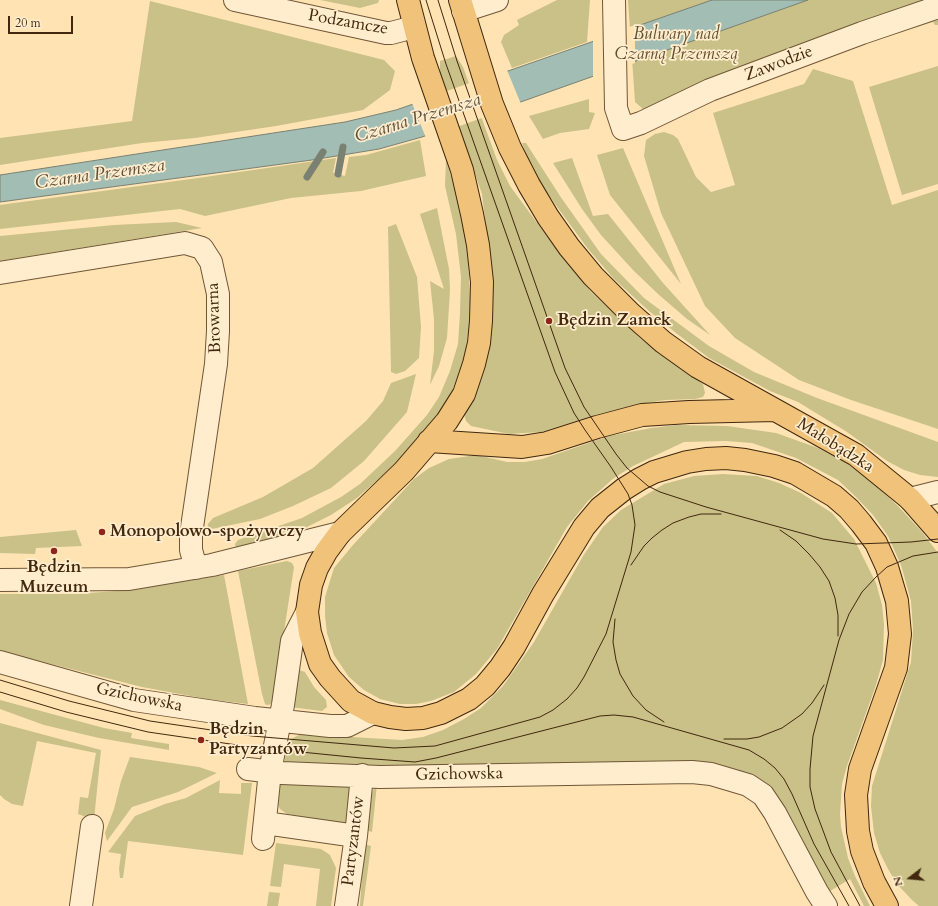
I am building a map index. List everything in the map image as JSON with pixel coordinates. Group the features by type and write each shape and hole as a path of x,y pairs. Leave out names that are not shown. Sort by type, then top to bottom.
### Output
{"main road":[{"path":"408,0 414,27 462,170 478,245 482,282 479,343 464,394 447,421 404,472 340,533 326,552 317,568 311,585 307,612 310,633 320,664 330,678 351,701 373,713 390,718 406,719 429,716 456,707 485,686 500,668 584,527 600,508 618,494 640,479 654,472 680,464 706,459 726,458 745,460 774,466 795,473 834,496 849,509 876,544 887,567 897,601 900,634 896,668 860,770 856,795 858,831 862,851 874,882 888,906"},
{"name":"Małobądzka","path":"461,6 492,104 510,148 544,211 569,247 593,276 630,313 663,342 698,367 856,455 910,499 938,531"},
{"path":"429,441 522,447 547,443 597,427 642,416 689,412 776,410"},
{"path":"874,882 899,906"}],"street":[{"name":"Podzamcze","path":"235,0 386,33 414,27"},
{"path":"461,6 497,0"},
{"name":"Zawodzie","path":"614,0 616,108 623,129 641,123 710,90 862,33 938,7"},
{"name":"Browarna","path":"0,273 185,243 202,248 211,262 218,294 218,331 216,364 191,534 191,550 196,568"},
{"path":"910,499 938,492"},
{"path":"0,580 130,578 196,568 340,533"},
{"path":"307,612 292,641 280,720 270,771 264,831 356,836"},
{"name":"Gzichowska","path":"0,662 134,700 280,720 330,726 347,726 373,713"},
{"name":"Gzichowska","path":"248,768 282,773 362,775 380,777 692,772 717,776 748,785 763,795 775,813 826,906"},
{"name":"Partyzantów","path":"346,906 356,836 362,775"},
{"path":"81,906 92,826"}],"green space":[{"path":"320,0 379,0 378,3 360,8"},
{"path":"557,0 590,0 587,42 512,68 501,42 504,35 519,25 517,20"},
{"name":"Bulwary nad Czarną Przemszą","path":"628,0 938,1 701,82 655,107 643,109 635,102"},
{"path":"150,1 384,60 395,71 390,90 363,110 276,126 195,138 142,143 0,165 0,138 132,121"},
{"path":"938,13 938,25 935,25 933,22 896,34 894,28"},
{"path":"456,56 463,67 497,160 510,186 557,250 591,292 641,339 703,384 705,393 703,397 695,399 665,400 635,405 595,415 541,432 509,434 471,426 466,421 464,414 482,375 488,353 492,278 482,194 440,74 440,61"},
{"path":"938,66 938,184 902,195 869,87"},
{"path":"813,69 853,81 892,205 938,190 938,429 851,400 799,380 735,338 705,306 661,213 644,156 646,140 655,134 664,132 673,135 678,139 696,177 711,192 735,185 713,113 804,84"},
{"path":"589,99 589,112 595,113 589,129 560,133 543,139 529,116"},
{"path":"420,140 426,176 361,191 291,198 205,216 180,209 0,229 0,205 336,158 333,173 345,176 349,157 366,155"},
{"path":"522,143 526,143 560,196 601,254 644,298 709,346 754,372 817,398 938,442 938,477 920,475 904,470 887,461 847,432 798,402 770,391 709,358 676,333 614,279 588,249 540,182 529,162"},
{"path":"623,148 681,284 610,195 597,155"},
{"path":"572,158 593,216 608,214 663,283 710,335 687,319 658,294 633,270 601,235 582,209 553,163"},
{"path":"446,160 458,199 468,251 470,302 469,329 466,348 461,368 452,391 438,415 417,441 392,467 357,498 331,515 305,528 272,540 236,549 235,544 238,540 302,518 341,497 360,484 395,451 427,415 439,397 450,371 458,344 460,313 461,277 456,234 445,186"},
{"path":"437,208 449,269 450,290 447,338 439,366 430,385 434,351 434,319 430,281 444,289 420,214"},
{"path":"176,222 202,228 0,261 0,236 114,225"},
{"path":"396,224 417,277 421,327 419,358 405,371 396,374 391,372 388,227"},
{"path":"416,374 407,412 364,461 331,488 293,506 260,519 207,530 208,524 213,518 263,497 313,468 366,421 383,401 391,383"},
{"path":"677,425 727,426 776,433 818,448 845,462 871,481 898,506 922,532 938,553 938,906 919,906 897,884 880,853 874,833 871,806 872,786 911,662 913,630 911,601 901,565 888,536 873,515 856,497 838,480 796,458 752,443 726,441 684,442 633,466 614,478 588,501 567,527 497,649 476,674 454,692 431,701 416,704 400,704 380,699 364,690 349,677 334,655 327,633 325,597 334,568 353,545 414,479 429,468 449,459 477,455 507,462 525,462 542,459 609,436"},
{"path":"723,474 757,476 779,483 801,493 832,513 854,539 876,583 882,605 884,624 883,660 876,685 847,766 842,784 840,814 841,827 848,858 870,906 864,906 850,879 825,894 745,778 284,768 287,741 301,734 402,740 423,737 443,730 481,708 503,686 534,642 583,556 603,527 621,510 664,484 694,476"},
{"path":"76,530 82,546 36,548 35,554 0,553 0,537"},
{"path":"287,561 292,563 294,567 274,696 272,704 267,705 265,704 262,694 238,571"},
{"path":"224,575 248,704 207,699 142,687 0,650 0,594 75,594 130,590"},
{"path":"299,670 305,672 314,687 326,700 327,707 322,711 290,707 295,673"},
{"path":"0,700 104,728 132,733 131,738 169,744 169,750 99,738 44,725 0,709"},
{"path":"0,723 101,750 94,820 78,814 80,797 88,798 96,753 37,741 23,806 12,804 0,795"},
{"path":"130,757 199,767 217,773 178,792 132,807 107,841 105,833"},
{"path":"220,780 219,793 241,794 241,783 252,783 243,855 128,841 123,878 120,878 119,869 121,854 108,852 135,816 165,804 186,798"},
{"path":"282,780 353,780 349,821 342,823 287,814 280,809 277,803 278,784"},
{"path":"377,784 372,832 366,830 371,796"},
{"path":"276,843 321,849 330,855 336,868 331,906 316,906 320,869 284,864 281,887 270,886"},
{"path":"364,844 371,846 363,906 360,906"},
{"path":"269,892 280,893 278,906 267,906"}],"water":[{"name":"Czarna Przemsza","path":"712,0 808,0 422,137 379,149 312,160 0,202 0,175 345,122 396,110"}],"pier":[{"path":"635,25 635,63 593,78 593,40"},
{"path":"507,70 521,104 426,138 412,103"}],"waterway":[{"path":"338,174 343,147"},
{"path":"307,177 323,152"}],"tram line":[{"path":"0,680 69,701 150,721 252,736 394,748 435,746 540,717 553,710 567,699 584,677 606,634 631,552 635,525 632,505 628,494 611,467 574,413 555,372 446,64 426,0"},
{"path":"438,0 457,61 565,368 584,407 627,468 648,486 660,492 706,507 823,539 856,544 911,542 938,539"},
{"path":"631,565 644,546 662,530 673,523 701,514 721,514"},
{"path":"780,530 796,541 809,554 829,581 835,598 838,615 838,636"},
{"path":"860,906 831,852 815,809 810,787 813,736 839,640 849,614 862,592 887,567 913,556 938,552"},
{"path":"615,619 613,642 620,674 633,696 646,710 664,722"},
{"path":"724,739 747,739 759,737 782,728 802,714 812,703 824,685"},
{"path":"0,692 66,712 148,732 251,747 415,762 600,716 614,715 633,717 749,750 775,768 784,779 814,844 849,906"}],"place":[{"name":"Będzin Zamek","path":"549,321"},
{"name":"Monopolowo-spożywczy","path":"102,532"},
{"name":"Będzin Muzeum","path":"54,551"},
{"name":"Będzin Partyzantów","path":"201,740"}]}
